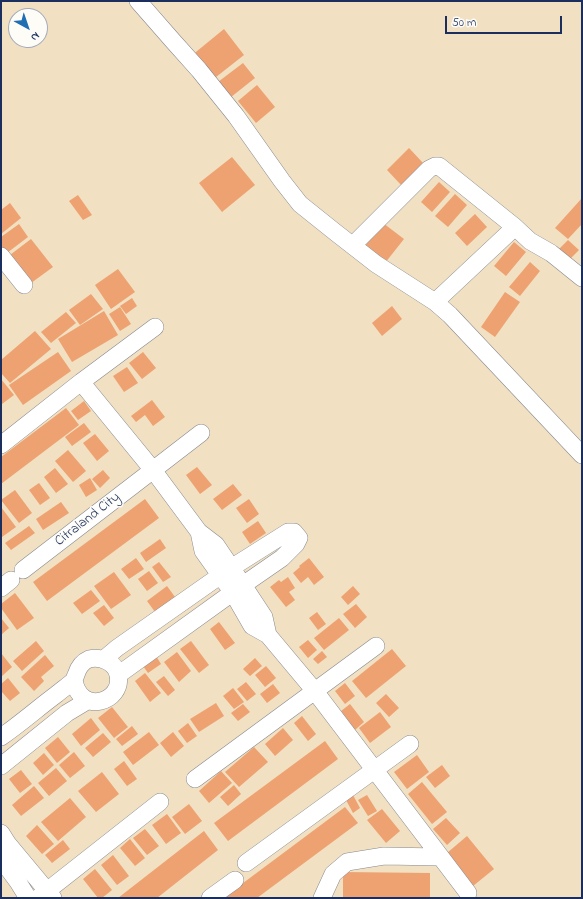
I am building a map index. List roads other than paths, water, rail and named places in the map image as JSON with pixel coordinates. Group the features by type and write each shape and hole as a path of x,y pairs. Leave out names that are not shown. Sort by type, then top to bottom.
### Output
{"street":[{"path":"138,1 200,70 236,116 300,204 376,264 435,302 450,315 582,455"},
{"path":"353,245 429,170 435,166 439,166 516,227 530,240 551,253 582,278"},
{"path":"435,302 516,227"},
{"path":"1,256 24,285"},
{"path":"1,445 81,382 155,327"},
{"path":"81,382 153,470 199,532 216,545 226,572 238,589 264,617 268,635 314,690 468,893"},
{"name":"Citraland City","path":"12,579 201,433"},
{"path":"104,659 117,648 226,572 288,532 294,532 299,538 296,544 282,558 118,676"},
{"path":"195,779 314,690 376,646"},
{"path":"1,737 74,680 79,667 90,659 104,659 110,663 118,676 118,685 114,694 106,700 97,702 88,701 78,692 74,680"},
{"path":"1,766 67,713 88,701"},
{"path":"246,863 410,744"},
{"path":"1,833 46,896 160,802"},
{"path":"322,898 333,874 347,862 384,856 440,857"},
{"path":"1,859 28,898"},
{"path":"210,898 235,880"}]}
